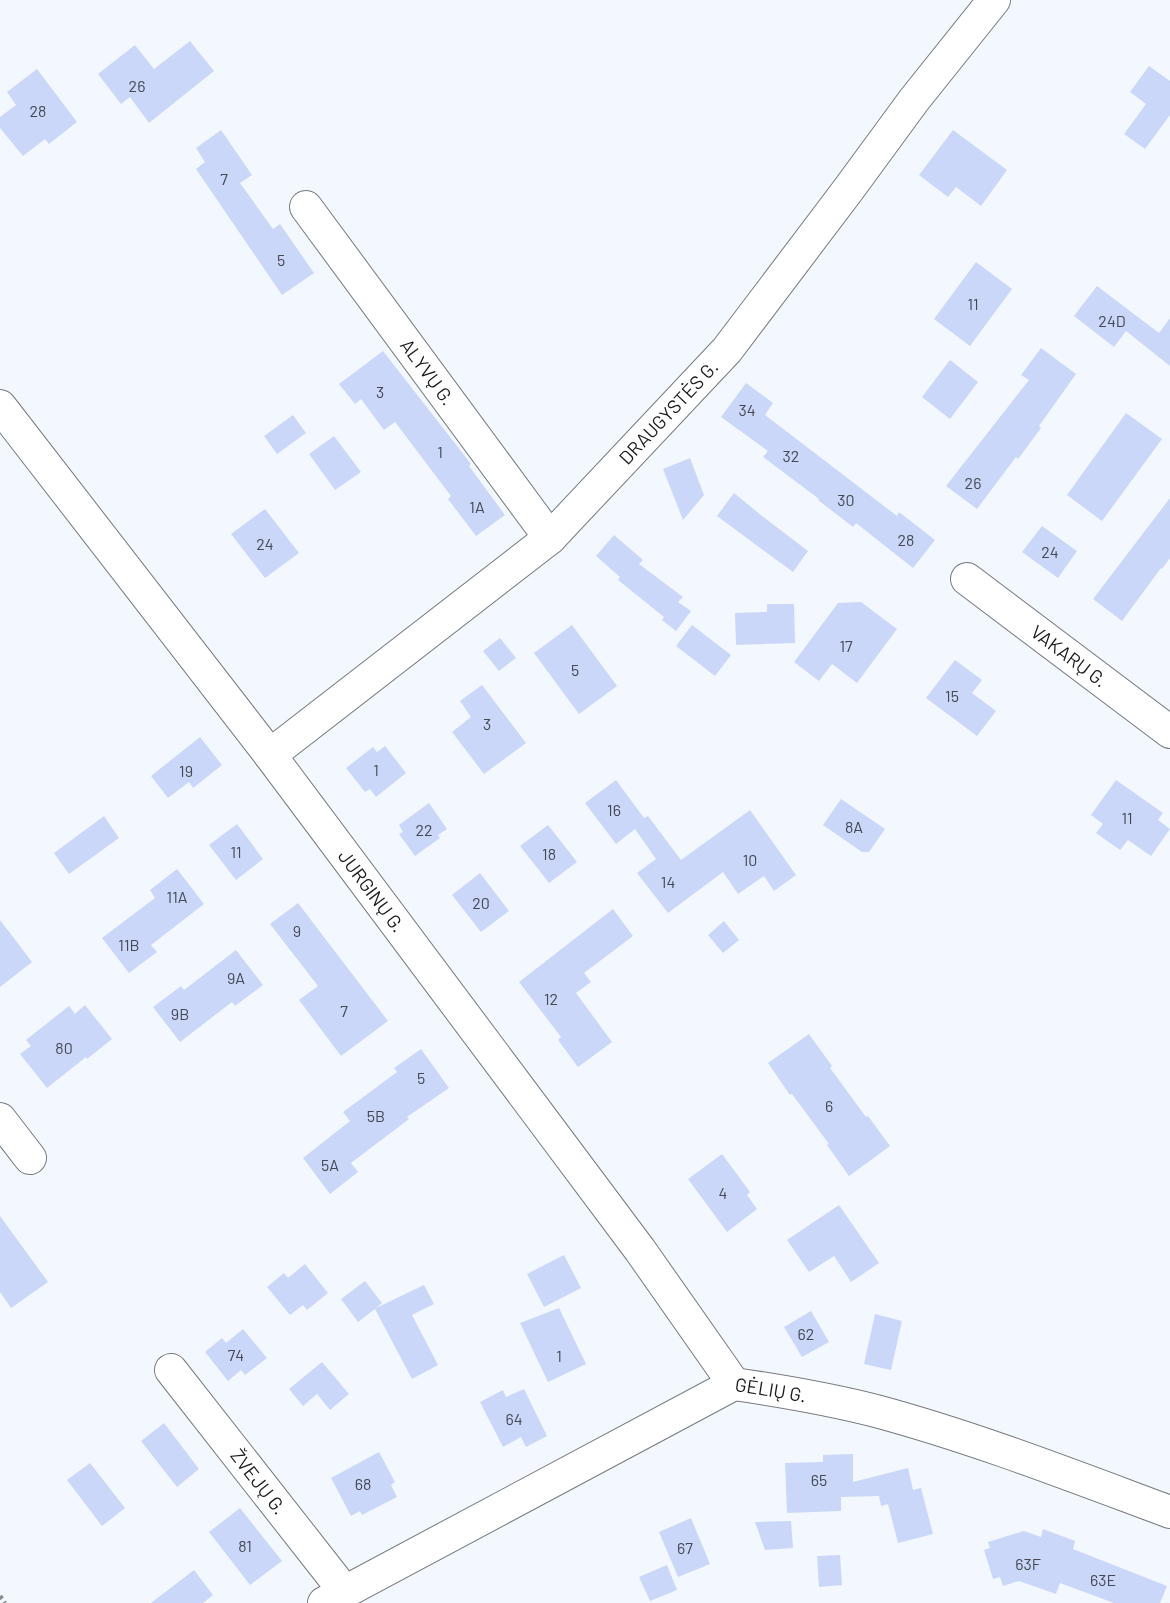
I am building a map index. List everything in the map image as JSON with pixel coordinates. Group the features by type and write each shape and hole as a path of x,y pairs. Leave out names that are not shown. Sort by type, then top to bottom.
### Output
{"street":[{"name":"DRAUGYSTĖS G.","path":"270,755 550,538 727,350 914,100 994,0"},
{"name":"ALYVŲ G.","path":"306,207 550,538"},
{"name":"JURGINŲ G.","path":"0,406 270,755 640,1250 734,1384"},
{"name":"VAKARŲ G.","path":"967,579 1170,732"},
{"path":"0,1119 30,1158"},
{"name":"ŽVEJŲ G.","path":"171,1370 334,1597"},
{"name":"GĖLIŲ G.","path":"334,1597 734,1384 800,1393 876,1411 984,1444 1170,1512"}],"path":[{"path":"0,1596 5,1603"}],"building":[{"path":"190,41 214,71 149,123 130,97 121,104 98,74 135,45 154,69"},
{"path":"1149,66 1170,81 1170,115 1145,149 1124,134 1146,104 1130,92"},
{"path":"37,69 77,122 49,144 45,139 23,156 0,128 0,117 16,105 7,92"},
{"path":"221,130 252,175 240,183 273,229 280,224 314,273 282,295 196,169 205,162 196,148"},
{"path":"953,130 1007,170 981,206 956,187 948,197 919,175"},
{"path":"976,262 1012,289 970,346 934,319"},
{"path":"1097,286 1159,333 1170,318 1170,366 1126,331 1114,347 1074,316"},
{"path":"1041,348 1076,374 1039,426 1041,428 977,509 946,486 1029,380 1021,375"},
{"path":"383,351 471,464 469,466 505,515 476,536 448,499 451,496 395,422 384,430 361,399 355,404 339,384"},
{"path":"950,360 978,382 950,419 922,397"},
{"path":"746,383 773,403 765,415 897,516 899,512 935,540 913,568 856,523 853,527 763,457 768,451 721,417"},
{"path":"1126,413 1162,439 1102,521 1067,495"},
{"path":"293,415 306,433 277,454 264,436"},
{"path":"334,436 361,472 335,490 309,454"},
{"path":"690,458 704,495 683,520 663,469"},
{"path":"734,493 808,551 793,572 717,516"},
{"path":"1170,498 1170,558 1122,621 1093,599"},
{"path":"265,509 299,553 265,578 231,534"},
{"path":"1042,526 1077,551 1058,578 1022,552"},
{"path":"614,535 643,560 639,564 683,597 678,602 691,611 676,631 662,620 664,617 618,580 620,577 596,556"},
{"path":"861,602 897,629 857,683 832,664 819,681 794,662 838,603"},
{"path":"767,604 794,604 795,643 736,645 735,613 767,612"},
{"path":"572,625 617,686 579,714 534,653"},
{"path":"692,625 731,655 715,676 676,646"},
{"path":"500,638 516,658 499,671 483,651"},
{"path":"955,660 982,680 972,693 996,711 977,736 926,698"},
{"path":"482,685 526,743 484,774 452,732 471,717 460,701"},
{"path":"200,737 222,765 193,788 189,782 168,798 151,776"},
{"path":"385,746 406,773 376,797 370,789 365,792 346,768 373,747 377,752"},
{"path":"616,780 644,818 648,816 681,860 750,810 796,875 774,891 764,876 738,894 723,872 668,913 637,873 656,859 635,829 616,844 585,803"},
{"path":"1116,780 1163,813 1158,820 1170,829 1151,856 1128,840 1120,850 1096,833 1103,824 1091,815"},
{"path":"841,799 885,829 869,852 862,852 823,825"},
{"path":"429,803 447,829 438,835 440,838 415,856 399,834 403,832 399,825"},
{"path":"104,816 119,838 69,874 54,853"},
{"path":"237,824 263,859 236,880 209,845"},
{"path":"548,825 577,862 549,883 520,846"},
{"path":"177,869 204,904 151,945 157,952 129,973 102,938 155,898 150,890"},
{"path":"480,873 509,911 481,932 452,895"},
{"path":"298,903 388,1021 341,1056 299,1000 318,986 270,924"},
{"path":"613,909 633,936 584,973 591,982 576,993 612,1042 578,1067 558,1040 561,1037 519,982"},
{"path":"0,920 32,962 0,987"},
{"path":"724,921 739,940 723,953 708,935"},
{"path":"236,950 263,985 235,1006 232,1002 180,1042 153,1007 181,986 184,990"},
{"path":"85,1005 112,1039 47,1088 20,1054 31,1046 26,1040 69,1006 75,1014"},
{"path":"809,1034 832,1066 830,1068 890,1146 849,1176 827,1145 829,1144 768,1063"},
{"path":"421,1049 449,1088 407,1117 409,1119 351,1163 358,1172 330,1194 303,1158 350,1121 343,1112 397,1072 394,1068"},
{"path":"722,1154 750,1192 747,1195 757,1209 727,1232 688,1179"},
{"path":"839,1205 879,1263 851,1282 834,1256 809,1272 787,1240"},
{"path":"0,1216 48,1282 11,1308 0,1292"},
{"path":"564,1255 581,1288 544,1307 527,1274"},
{"path":"305,1264 328,1293 307,1310 303,1305 290,1315 267,1287 284,1273 288,1278"},
{"path":"365,1281 382,1303 376,1308 424,1285 434,1304 412,1315 438,1365 412,1379 375,1309 358,1322 341,1299"},
{"path":"559,1308 586,1364 548,1382 520,1323"},
{"path":"811,1311 829,1342 802,1357 784,1327"},
{"path":"875,1314 902,1321 891,1370 864,1364"},
{"path":"243,1329 267,1358 245,1375 241,1370 228,1381 205,1352 222,1338 226,1343"},
{"path":"322,1362 349,1394 330,1410 317,1394 303,1406 289,1389"},
{"path":"524,1389 547,1436 526,1447 521,1437 503,1447 480,1402 503,1390 506,1397"},
{"path":"164,1423 199,1469 177,1487 141,1441"},
{"path":"379,1452 395,1482 391,1485 397,1497 362,1515 360,1511 351,1516 331,1478"},
{"path":"853,1454 853,1482 908,1468 913,1490 921,1488 933,1534 898,1543 888,1504 881,1506 879,1496 841,1497 841,1511 787,1513 785,1463 823,1462 823,1455"},
{"path":"90,1463 125,1508 102,1526 67,1480"},
{"path":"240,1508 282,1561 250,1585 209,1532"},
{"path":"691,1518 710,1564 678,1577 659,1532"},
{"path":"791,1521 793,1548 765,1550 755,1522"},
{"path":"1043,1529 1075,1541 1073,1549 1167,1586 1160,1603 1114,1603 1060,1583 1056,1594 1019,1581 1003,1586 1000,1577 993,1579 984,1550 990,1548 988,1542 1024,1531 1041,1537"},
{"path":"840,1555 842,1585 819,1587 817,1556"},
{"path":"667,1565 677,1590 650,1601 639,1577"},
{"path":"194,1570 213,1595 203,1603 151,1603"}]}
